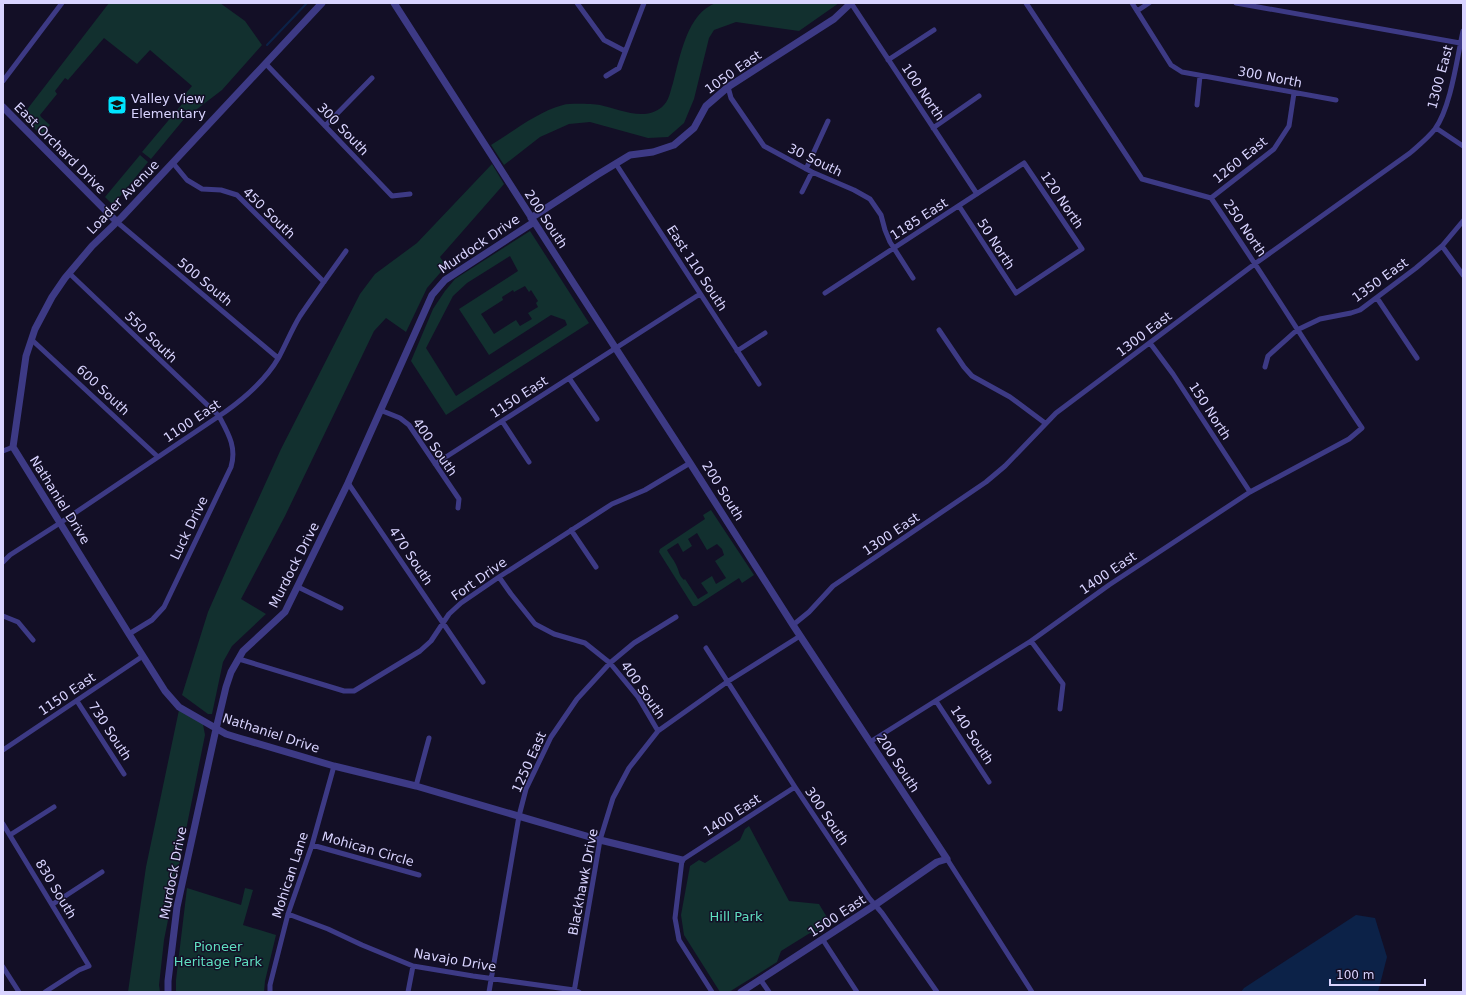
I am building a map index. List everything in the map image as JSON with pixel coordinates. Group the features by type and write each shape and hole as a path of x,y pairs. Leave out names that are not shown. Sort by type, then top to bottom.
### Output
{"street":[{"path":"3,81 62,3"},
{"name":"Loader Avenue","path":"13,447 26,356 44,312 52,297 69,273 92,246 173,163 322,3"},
{"name":"200 South","path":"394,3 690,463 792,625 870,742 1032,992"},
{"path":"577,3 604,40 625,51"},
{"path":"606,76 619,68 644,3"},
{"name":"1050 East","path":"533,220 597,175 630,155 653,152 674,145 694,128 706,106 728,87 834,19 851,3"},
{"name":"100 North","path":"851,3 977,194"},
{"name":"250 North","path":"1026,3 1142,179 1211,198 1256,263 1297,330 1362,428"},
{"name":"300 North","path":"1132,3 1171,65 1182,72 1336,100"},
{"path":"1137,11 1149,3"},
{"path":"1236,3 1460,43"},
{"path":"888,60 934,30"},
{"name":"1300 East","path":"792,625 809,612 834,586 986,482 1005,466 1056,413 1256,263 1410,152 1427,138 1436,128 1447,103 1463,31"},
{"name":"300 South","path":"265,63 392,196 410,194"},
{"path":"1197,105 1200,76"},
{"path":"325,126 372,78"},
{"name":"30 South","path":"728,87 731,98 764,146 806,169 854,190 870,199 880,214 885,230 894,248 913,278"},
{"name":"1260 East","path":"1211,198 1274,148 1288,126 1294,93"},
{"path":"933,128 980,96"},
{"name":"East Orchard Drive","path":"3,107 117,222"},
{"path":"806,169 828,121"},
{"path":"1436,128 1463,146"},
{"name":"450 South","path":"173,163 187,180 202,189 221,190 238,195 324,282"},
{"name":"East 110 South","path":"616,164 759,384"},
{"name":"1185 East","path":"825,293 1024,164"},
{"name":"120 North","path":"1016,293 1082,249 1024,164"},
{"path":"802,192 812,172"},
{"name":"50 North","path":"959,206 1016,293"},
{"name":"Murdock Drive","path":"168,992 168,981 178,907 216,729 231,672 243,651 286,612 348,482 432,295 445,280 533,220"},
{"name":"1350 East","path":"1265,367 1268,356 1297,330 1320,319 1360,310 1377,298 1442,246 1463,221"},
{"name":"500 South","path":"117,222 278,358"},
{"path":"1442,246 1463,275"},
{"name":"1100 East","path":"3,562 10,555 60,523 240,401 270,371 300,318 346,251"},
{"name":"550 South","path":"69,273 219,416"},
{"name":"1150 East","path":"435,464 700,294"},
{"path":"1377,298 1417,358"},
{"path":"938,330 972,376 1010,397 1045,423"},
{"path":"738,351 764,333"},
{"name":"600 South","path":"32,340 158,456"},
{"name":"150 North","path":"1150,343 1173,374 1250,492"},
{"path":"569,378 597,419"},
{"name":"400 South","path":"380,410 400,418 409,425 458,499 458,508"},
{"name":"Luck Drive","path":"129,634 152,620 164,607 231,466 233,446 219,416"},
{"path":"502,421 529,462"},
{"name":"1400 East","path":"870,742 1031,641 1109,585 1250,492 1349,439 1362,428"},
{"path":"3,452 13,447"},
{"name":"Nathaniel Drive","path":"13,447 165,691 180,707 216,729 239,738 334,766 416,786 600,840 682,860"},
{"name":"Fort Drive","path":"239,658 344,692 354,691 420,651 431,641 449,614 461,603 612,504 646,490 690,463"},
{"name":"470 South","path":"348,482 483,682"},
{"path":"571,530 596,567"},
{"name":"400 South","path":"500,577 511,594 535,624 554,634 585,642 610,663 638,697 658,731"},
{"path":"298,587 341,608"},
{"path":"3,616 18,622 33,640"},
{"name":"1250 East","path":"489,992 519,816 526,789 551,737 577,699 610,663 634,642 676,617"},
{"path":"728,682 800,636"},
{"path":"1031,641 1063,684 1060,709"},
{"name":"300 South","path":"706,648 795,788 869,898 937,992"},
{"name":"1150 East","path":"3,750 143,656"},
{"name":"Blackhawk Drive","path":"576,991 600,840 613,798 629,768 658,731 728,682"},
{"name":"730 South","path":"77,701 124,774"},
{"name":"140 South","path":"936,701 989,782"},
{"path":"416,786 428,738"},
{"name":"Mohican Lane","path":"270,992 270,985 288,914 312,845 334,766"},
{"name":"1400 East","path":"682,860 795,788"},
{"path":"10,835 54,807"},
{"name":"830 South","path":"3,824 90,966 78,970 45,992"},
{"name":"Mohican Circle","path":"312,845 419,875"},
{"name":"1500 East","path":"741,992 875,905 937,862 946,859"},
{"path":"682,860 675,918 680,940 712,992"},
{"path":"53,904 102,872"},
{"name":"Navajo Drive","path":"288,914 328,929 413,966 576,991"},
{"path":"822,940 856,992"},
{"path":"408,992 413,966"},
{"path":"3,967 19,992"},
{"path":"760,979 769,992"}],"green space":[{"path":"109,3 220,3 245,21 262,45 222,90 184,119 151,159 142,152 183,103 180,100 192,86 150,50 137,64 104,38 68,80 65,78 55,91 57,94 40,115 50,125 41,135 22,116"},
{"path":"716,3 839,3 799,31 736,22 714,30 709,38 694,99 684,123 668,137 648,138 590,122 569,124 540,137 504,165 491,145 526,122 553,108 567,104 592,104 631,113 647,114 662,107 669,96 682,49 691,26 706,8"},
{"path":"140,155 148,162 113,205 105,197"},
{"path":"492,164 504,184 440,257 446,266 427,288 406,332 386,318 374,331 285,516 241,599 266,614 232,646 223,662 212,714 208,714 182,695 208,612 281,449 360,294 375,274 417,243"},
{"path":"530,231 589,323 446,415 411,361 433,309 455,279","holes":["510,256 518,271 459,309 489,355 551,315 565,320 567,325 456,396 426,348 453,296 467,283","525,286 529,292 531,290 538,301 536,303 538,307 528,313 532,319 520,326 516,320 494,334 481,314 503,300 502,297 513,290 514,292"]},
{"path":"711,510 754,575 742,583 739,578 696,606 693,606 659,552 660,549 705,519 703,515","holes":["697,533 707,550 717,544 722,549 724,555 715,561 726,578 716,584 712,576 701,583 708,593 698,599 685,579 684,580 681,576 667,550 678,543 683,552 692,546 688,539"]},
{"path":"179,710 203,724 205,735 164,940 159,985 160,992 128,992 146,867"},
{"name":"Hill Park","path":"749,826 789,901 819,904 831,924 815,934 810,933 781,951 777,962 729,992 720,992 684,935 681,915 690,866 699,860 705,863 740,840 745,829"},
{"name":"Pioneer Heritage Park","path":"187,888 241,905 245,888 253,890 243,925 276,935 265,981 264,992 176,992 176,980"}],"water":[{"path":"1356,915 1375,918 1387,957 1378,992 1241,992 1244,988"}],"waterway":[{"path":"267,45 307,3"}],"place":[{"name":"Valley View Elementary","path":"117,105"}]}
